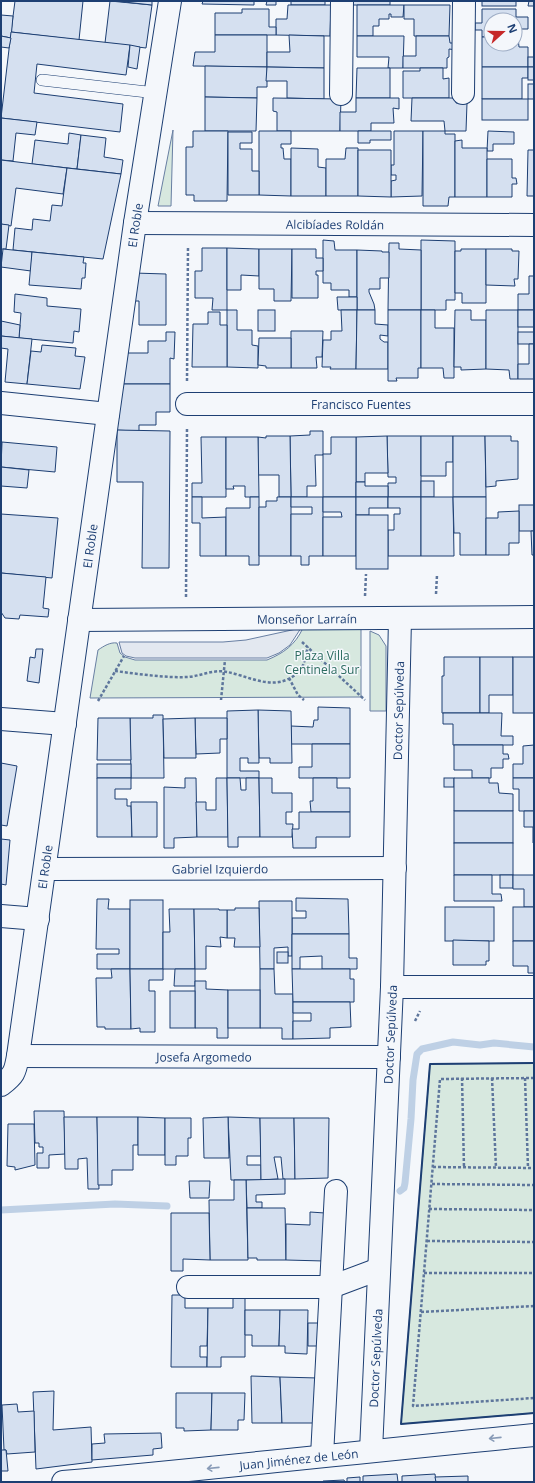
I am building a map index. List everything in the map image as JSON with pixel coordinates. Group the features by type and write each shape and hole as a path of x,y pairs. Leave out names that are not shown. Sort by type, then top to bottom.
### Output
{"street":[{"name":"El Roble","path":"1,1085 12,1076 16,1068 18,1056 135,223 170,1"},
{"path":"341,94 342,1"},
{"path":"463,93 464,1"},
{"name":"Alcibíades Roldán","path":"135,223 534,225"},
{"path":"1,403 108,414"},
{"name":"Francisco Fuentes","path":"187,404 534,404"},
{"name":"Monseñor Larraín","path":"79,620 534,617"},
{"name":"Doctor Sepúlveda","path":"371,1450 392,987 400,618"},
{"path":"1,719 65,724"},
{"name":"Gabriel Izquierdo","path":"45,869 395,868"},
{"path":"1,916 38,920"},
{"path":"392,987 534,987"},
{"name":"Josefa Argomedo","path":"18,1056 389,1057"},
{"path":"322,1456 336,1191"},
{"path":"188,1287 331,1287 379,1269"},
{"name":"Juan Jiménez de León","path":"63,1482 172,1477 371,1450 534,1435"}],"lane":[{"path":"42,80 156,93"}],"path":[{"path":"365,603 366,574"},
{"path":"436,596 437,575"},
{"path":"298,638 365,700"},
{"path":"115,671 173,677 189,677 214,671 224,671 267,682 285,681 297,674 304,665 308,647"},
{"path":"98,701 124,656"},
{"path":"221,700 225,660"},
{"path":"289,678 298,695 304,700"},
{"path":"462,1078 464,1168"},
{"path":"492,1078 496,1168"},
{"path":"525,1078 528,1168"},
{"path":"534,1078 440,1079 413,1406 534,1398"},
{"path":"433,1168 534,1168"},
{"path":"432,1184 534,1185"},
{"path":"429,1209 534,1210"},
{"path":"427,1241 534,1242"},
{"path":"424,1273 534,1273"},
{"path":"421,1312 534,1306"}],"green space":[{"path":"173,130 171,206 158,206"},
{"name":"Plaza Villa Centinela Sur","path":"303,628 361,629 361,697 90,698 98,650 109,644 117,643 120,653 125,657 135,660 267,660 293,644"},
{"path":"370,631 379,635 386,646 386,711 370,711"},
{"path":"534,1063 534,1413 401,1424 430,1064"}],"shaded area":[{"path":"301,628 290,645 279,653 267,658 135,658 126,656 122,653 119,642 223,642 246,640"}],"building":[{"path":"15,1 83,1 79,40 11,32"},
{"path":"110,1 152,5 146,48 105,43"},
{"path":"115,1 152,1 152,5"},
{"path":"203,1 254,1 254,5 202,4"},
{"path":"267,1 276,1 276,5 266,5"},
{"path":"291,1 325,1 325,5 291,5"},
{"path":"347,1 390,1 390,5 347,5"},
{"path":"482,1 516,1 516,6 482,6"},
{"path":"529,1 534,1 534,6 528,6"},
{"path":"288,5 331,5 330,36 276,35 276,19 287,19"},
{"path":"357,5 404,5 403,17 391,17 391,14 389,14 389,19 379,19 379,26 373,26 373,36 357,36"},
{"path":"404,5 450,5 449,36 414,36 414,19 404,19"},
{"path":"242,9 269,9 269,27 276,27 276,35 215,35 215,13 242,13"},
{"path":"482,9 516,9 516,12 483,12 483,37 482,30 475,30 475,23 482,23"},
{"path":"1,15 13,16 11,38 1,36"},
{"path":"523,17 528,17 528,29 523,29"},
{"path":"11,32 130,45 126,75 37,64 34,93 123,104 120,132 1,118"},
{"path":"215,35 267,35 267,67 193,66 195,52 215,52"},
{"path":"289,35 324,36 324,68 267,67 267,52 290,52"},
{"path":"1,36 11,38 9,48 1,47"},
{"path":"357,36 404,36 403,68 388,68 389,57 357,57"},
{"path":"416,36 449,36 450,43 457,43 457,50 449,49 447,68 403,68 403,56 416,56"},
{"path":"482,37 483,52 523,52 523,47 528,47 528,67 482,67"},
{"path":"130,45 140,47 137,69 128,67"},
{"path":"528,57 534,57 534,67 528,67"},
{"path":"205,66 267,67 267,87 257,87 257,98 205,97"},
{"path":"267,67 324,68 324,99 287,98 287,81 266,81"},
{"path":"482,67 528,67 528,78 522,78 522,99 482,99"},
{"path":"528,67 534,67 534,80 528,80"},
{"path":"357,68 390,68 390,98 356,98"},
{"path":"420,68 443,68 443,79 449,78 449,98 403,98 403,71 420,71"},
{"path":"528,84 534,84 534,99 528,99"},
{"path":"205,97 257,98 256,131 205,131"},
{"path":"273,98 341,99 340,131 277,131 277,112 273,111"},
{"path":"356,98 399,98 399,109 393,108 394,123 371,123 371,131 340,131 340,112 356,112"},
{"path":"412,98 456,98 456,103 467,103 466,131 445,131 444,121 411,121"},
{"path":"482,99 528,99 528,120 482,120"},
{"path":"1,118 37,122 35,135 16,133 13,161 1,160"},
{"path":"193,131 228,131 227,201 194,201 194,195 186,195 186,147 193,147"},
{"path":"259,131 291,131 291,144 281,144 281,148 283,148 284,159 291,159 291,196 259,195"},
{"path":"358,131 391,131 391,140 370,140 370,143 358,143"},
{"path":"394,131 423,131 422,196 391,197 391,181 396,180 396,175 391,175 391,165 394,165"},
{"path":"423,131 445,131 445,134 455,134 455,197 449,197 448,206 423,206"},
{"path":"488,131 514,132 514,144 493,144 493,151 487,151"},
{"path":"228,132 252,132 252,143 240,143 240,149 252,149 252,171 259,171 259,195 228,195"},
{"path":"69,133 81,135 77,169 32,164 35,140 68,144"},
{"path":"81,135 106,138 104,157 123,160 121,174 77,169"},
{"path":"462,140 462,148 487,148 487,197 455,197 455,141"},
{"path":"291,148 318,149 318,167 326,168 326,196 291,196"},
{"path":"346,148 358,148 358,196 326,196 326,159 345,159"},
{"path":"358,150 391,150 391,197 358,196"},
{"path":"528,150 534,150 534,196 527,196"},
{"path":"487,159 512,159 512,178 516,178 517,184 512,184 512,197 487,197"},
{"path":"1,160 67,168 63,194 16,188 11,226 1,224"},
{"path":"67,168 121,174 103,259 13,250 15,228 32,230 33,219 50,221 52,205 62,206"},
{"path":"1,224 9,225 6,249 1,249"},
{"path":"323,240 334,241 335,250 357,250 357,297 349,297 349,290 331,290 331,283 323,283"},
{"path":"421,240 455,241 455,300 446,300 446,310 421,310"},
{"path":"389,243 399,243 399,249 421,250 421,310 388,310"},
{"path":"202,248 227,248 227,310 212,310 213,298 195,298 195,271 202,271"},
{"path":"227,248 259,249 259,276 241,275 241,290 227,290"},
{"path":"3,249 32,252 31,271 1,267"},
{"path":"259,249 292,249 291,301 274,301 274,289 259,289"},
{"path":"292,249 316,249 316,258 323,258 323,271 316,271 316,275 318,275 318,298 292,298"},
{"path":"461,249 486,249 486,303 462,303 462,293 455,293 455,251 461,251"},
{"path":"486,249 512,249 512,251 519,251 518,279 514,279 515,286 486,285"},
{"path":"357,250 389,252 389,278 380,278 380,289 369,289 375,310 357,310"},
{"path":"32,252 84,257 83,263 86,263 85,278 82,278 81,289 29,285"},
{"path":"134,273 166,274 166,325 139,325 139,301 132,301"},
{"path":"529,276 534,276 534,310 518,310 518,294 529,294"},
{"path":"15,294 47,298 47,306 81,309 79,332 74,331 73,343 19,338 21,313 14,312"},
{"path":"337,297 357,297 357,310 338,310"},
{"path":"227,310 237,310 237,330 252,330 252,345 258,346 258,368 227,367"},
{"path":"258,310 275,310 275,331 258,331"},
{"path":"341,310 357,310 356,369 330,369 331,367 322,367 323,340 331,340 331,331 342,331"},
{"path":"357,310 375,310 375,324 388,325 388,336 380,335 380,339 384,342 388,342 388,369 356,369"},
{"path":"388,310 421,310 421,368 418,368 418,378 396,378 397,381 388,381"},
{"path":"421,310 435,310 435,328 454,328 454,378 444,378 443,368 421,368"},
{"path":"455,310 471,310 471,320 486,320 486,369 461,370 461,367 454,367"},
{"path":"486,310 518,310 518,379 510,379 509,370 486,369"},
{"path":"518,310 534,310 534,327 518,327"},
{"path":"208,312 220,312 220,325 227,325 227,367 192,367 193,324 208,324"},
{"path":"1,321 20,325 19,338 1,336"},
{"path":"291,331 323,331 322,357 316,357 317,368 291,368"},
{"path":"166,332 175,332 174,359 170,358 170,384 120,384 125,353 148,353 148,341 166,341"},
{"path":"518,332 534,332 534,344 518,344"},
{"path":"1,336 32,339 27,384 5,382 8,349 1,348"},
{"path":"259,338 291,338 291,368 266,368 266,366 258,365"},
{"path":"529,344 534,344 534,379 518,379 518,364 529,364"},
{"path":"42,345 76,348 75,356 85,357 80,389 27,384 31,351 41,352"},
{"path":"119,384 170,384 170,412 156,412 156,425 139,425 139,431 112,430"},
{"path":"117,430 170,431 169,568 142,568 143,482 117,482"},
{"path":"310,431 323,431 323,455 315,455 316,486 307,486 307,497 291,497 290,436 310,435"},
{"path":"266,436 290,436 291,497 279,497 279,475 258,475 258,437 266,438"},
{"path":"387,436 421,436 421,497 388,497 388,483 396,483 396,477 388,477"},
{"path":"387,436 388,473 365,473 365,482 356,482 356,437"},
{"path":"421,436 453,436 453,462 446,462 446,476 421,476"},
{"path":"453,436 485,436 486,497 453,497"},
{"path":"485,436 511,436 511,441 518,441 518,479 496,481 496,486 486,487"},
{"path":"201,437 226,437 226,497 192,497 192,483 202,483"},
{"path":"226,437 258,437 259,497 245,497 245,486 233,486 234,489 226,489"},
{"path":"331,437 356,437 356,497 323,497 323,454 331,454"},
{"path":"2,442 57,447 55,472 1,467"},
{"path":"1,467 29,470 27,488 1,486"},
{"path":"421,481 434,481 434,497 421,497"},
{"path":"356,482 365,482 365,486 388,486 388,497 356,497"},
{"path":"192,497 202,497 202,518 226,517 226,556 200,556 200,523 192,523"},
{"path":"250,497 259,497 259,565 249,565 249,556 226,556 226,508 250,508"},
{"path":"277,497 291,497 291,556 259,556 259,507 266,507 266,501 277,501"},
{"path":"291,497 323,497 323,556 309,556 309,565 301,565 301,556 291,556 291,514 312,514 312,507 291,507"},
{"path":"323,497 356,497 356,556 323,556 323,517 342,517 341,512 323,512"},
{"path":"356,497 388,497 388,508 369,508 369,515 356,515"},
{"path":"388,497 421,497 421,556 388,556 388,530 394,530 394,514 400,514 400,508 388,508"},
{"path":"421,497 453,497 454,556 421,556"},
{"path":"453,497 486,497 486,555 460,555 460,533 454,533"},
{"path":"519,505 534,505 534,531 519,531"},
{"path":"519,511 519,543 509,543 509,555 486,555 486,518 498,518 498,512"},
{"path":"1,514 58,518 52,578 1,573"},
{"path":"356,515 388,515 388,569 356,569"},
{"path":"531,531 534,531 534,555 532,555"},
{"path":"1,573 46,577 43,608 49,609 48,617 20,615 19,619 5,618 1,612"},
{"path":"36,649 43,649 39,683 27,681 30,657 35,658"},
{"path":"444,657 480,657 480,713 442,713 442,676 444,676"},
{"path":"480,657 513,657 513,695 489,695 489,713 480,713"},
{"path":"513,657 534,657 534,713 513,713"},
{"path":"318,707 350,708 350,744 291,744 291,726 313,727 314,720 318,720"},
{"path":"258,710 291,711 292,763 270,763 270,758 259,758"},
{"path":"258,710 259,763 248,763 248,758 240,758 240,771 259,771 259,778 227,778 227,711"},
{"path":"443,713 502,713 501,736 513,736 513,745 453,745 453,724 443,724"},
{"path":"153,715 163,715 164,778 131,778 130,718 153,718"},
{"path":"98,718 130,718 131,760 97,760"},
{"path":"195,718 227,718 227,739 220,739 220,753 196,754"},
{"path":"195,718 196,758 164,758 163,719"},
{"path":"312,744 350,744 350,778 299,778 299,767 312,767"},
{"path":"454,745 503,745 503,754 508,754 509,759 503,759 503,768 491,768 491,778 472,778 472,770 454,770"},
{"path":"534,745 534,778 513,778 513,764 523,764 523,746"},
{"path":"1,763 17,766 7,826 1,825"},
{"path":"97,764 131,764 131,778 97,778"},
{"path":"97,778 131,778 131,789 115,789 115,799 127,799 127,806 131,806 132,837 97,837"},
{"path":"185,778 196,778 197,837 174,838 174,848 164,848 164,787 185,788"},
{"path":"216,778 227,778 228,837 197,837 196,802 206,802 206,810 216,810"},
{"path":"227,778 240,778 241,790 246,790 246,778 259,778 260,837 238,837 238,847 228,847"},
{"path":"259,778 272,778 272,793 292,793 292,812 286,812 286,824 293,824 292,837 260,837"},
{"path":"313,778 337,778 337,788 350,788 350,812 311,812 310,801 313,801"},
{"path":"444,778 454,778 454,787 444,787"},
{"path":"454,778 489,778 489,783 498,783 499,793 513,794 513,811 454,811"},
{"path":"513,778 534,778 534,811 519,811 519,789 513,789"},
{"path":"131,802 157,802 157,837 132,837"},
{"path":"454,811 513,811 513,843 454,843"},
{"path":"524,811 534,811 534,843 533,827 524,827"},
{"path":"299,812 350,812 350,837 316,837 316,848 293,848 292,829 299,829"},
{"path":"1,839 10,840 6,885 1,884"},
{"path":"454,843 513,843 513,875 454,875"},
{"path":"454,875 492,875 492,894 501,894 502,901 454,901"},
{"path":"500,875 513,875 513,888 500,888"},
{"path":"513,875 534,875 534,907 524,907 524,889 513,889"},
{"path":"296,898 348,899 349,934 292,934 292,918 306,918 306,911 296,911"},
{"path":"97,899 109,899 108,909 130,909 130,969 97,969 97,954 119,954 119,949 96,949"},
{"path":"130,900 163,900 163,969 130,969"},
{"path":"259,901 292,901 292,956 288,956 288,947 274,948 274,969 260,969"},
{"path":"445,907 494,907 494,941 445,941"},
{"path":"513,907 534,907 534,941 513,941"},
{"path":"235,908 259,908 260,947 234,947 235,938 227,938 227,910 235,910"},
{"path":"169,909 194,909 195,969 163,969 163,932 170,932"},
{"path":"194,909 227,910 227,938 220,937 221,947 206,946 206,969 195,969"},
{"path":"292,934 349,934 349,958 357,958 357,969 322,969 322,956 300,957 300,969 292,969"},
{"path":"453,940 489,941 489,961 486,961 486,965 453,965"},
{"path":"513,941 534,941 534,973 528,973 528,966 513,966"},
{"path":"277,952 288,952 288,963 277,963"},
{"path":"111,969 130,969 131,1029 105,1029 105,1027 97,1027 96,978 112,978"},
{"path":"130,969 163,969 163,980 149,980 149,991 155,991 155,1032 140,1032 140,1028 131,1029"},
{"path":"175,969 195,969 195,986 174,986"},
{"path":"260,969 274,969 275,994 293,994 293,1039 282,1039 282,1028 260,1028"},
{"path":"292,969 350,969 350,979 354,979 354,1002 293,1002"},
{"path":"195,981 206,981 206,989 228,990 228,1038 217,1038 217,1028 195,1028"},
{"path":"228,990 260,990 260,1028 228,1028"},
{"path":"170,991 195,991 195,1028 170,1028"},
{"path":"293,1002 350,1002 351,1027 330,1028 330,1038 293,1039 293,1021 311,1021 311,1013 293,1013"},
{"path":"34,1111 64,1111 65,1154 49,1155 49,1168 37,1168 37,1153 43,1153 43,1147 39,1147 39,1143 35,1143"},
{"path":"64,1117 97,1117 99,1189 88,1189 87,1158 78,1159 78,1169 65,1169"},
{"path":"97,1117 138,1117 138,1145 133,1145 133,1170 112,1170 112,1185 98,1185"},
{"path":"138,1117 165,1118 165,1155 138,1155"},
{"path":"228,1117 260,1118 261,1156 247,1156 247,1165 261,1165 261,1180 231,1180"},
{"path":"228,1117 229,1158 204,1158 203,1118"},
{"path":"165,1118 191,1118 191,1138 188,1138 188,1156 176,1156 176,1165 165,1165"},
{"path":"260,1118 294,1118 295,1179 283,1179 281,1157 274,1157 278,1179 261,1180"},
{"path":"294,1118 329,1118 328,1178 295,1179"},
{"path":"8,1124 34,1124 35,1165 15,1170 15,1167 7,1166"},
{"path":"285,1179 285,1194 256,1195 256,1202 262,1202 262,1208 247,1208 246,1180"},
{"path":"234,1180 246,1180 248,1260 210,1260 209,1200 234,1200"},
{"path":"189,1181 210,1181 209,1198 190,1198"},
{"path":"247,1208 285,1208 286,1260 257,1260 257,1258 248,1258"},
{"path":"310,1212 325,1213 324,1261 286,1260 286,1224 310,1225"},
{"path":"171,1213 209,1213 210,1260 183,1259 183,1271 171,1271"},
{"path":"172,1295 180,1295 185,1298 185,1308 208,1308 207,1346 200,1346 200,1357 207,1357 207,1367 171,1367"},
{"path":"233,1296 245,1296 245,1357 221,1357 221,1367 207,1367 208,1308 233,1308"},
{"path":"245,1310 280,1310 279,1346 252,1346 252,1335 245,1335"},
{"path":"280,1310 308,1310 307,1354 285,1353 285,1346 279,1346"},
{"path":"308,1323 320,1323 319,1346 308,1346"},
{"path":"251,1376 280,1377 282,1423 252,1423"},
{"path":"280,1377 318,1378 314,1423 282,1423"},
{"path":"54,1391 53,1430 91,1427 92,1462 36,1469 33,1392"},
{"path":"176,1393 212,1393 211,1430 184,1431 184,1428 176,1428"},
{"path":"212,1393 245,1393 244,1420 238,1420 238,1430 211,1430"},
{"path":"17,1404 18,1412 34,1411 35,1452 7,1454 6,1450 4,1450 2,1405"},
{"path":"161,1433 162,1448 153,1449 153,1455 92,1460 92,1444 105,1443 104,1434"},
{"path":"1,1450 6,1450 8,1471 1,1471"},
{"path":"397,1474 398,1482 363,1482 363,1476"},
{"path":"435,1474 436,1482 402,1482 402,1476"},
{"path":"468,1476 468,1482 436,1482 435,1477"},
{"path":"360,1477 360,1482 347,1482 347,1478"},
{"path":"344,1480 345,1482 323,1482 323,1481"}],"waterway":[{"path":"400,1191 404,1188 405,1183 413,1080 417,1054 422,1049 453,1042 480,1045 494,1043 534,1047"},
{"path":"1,1210 115,1204 167,1206"}],"wall":[{"path":"534,1063 430,1064 401,1424 534,1413"}]}
